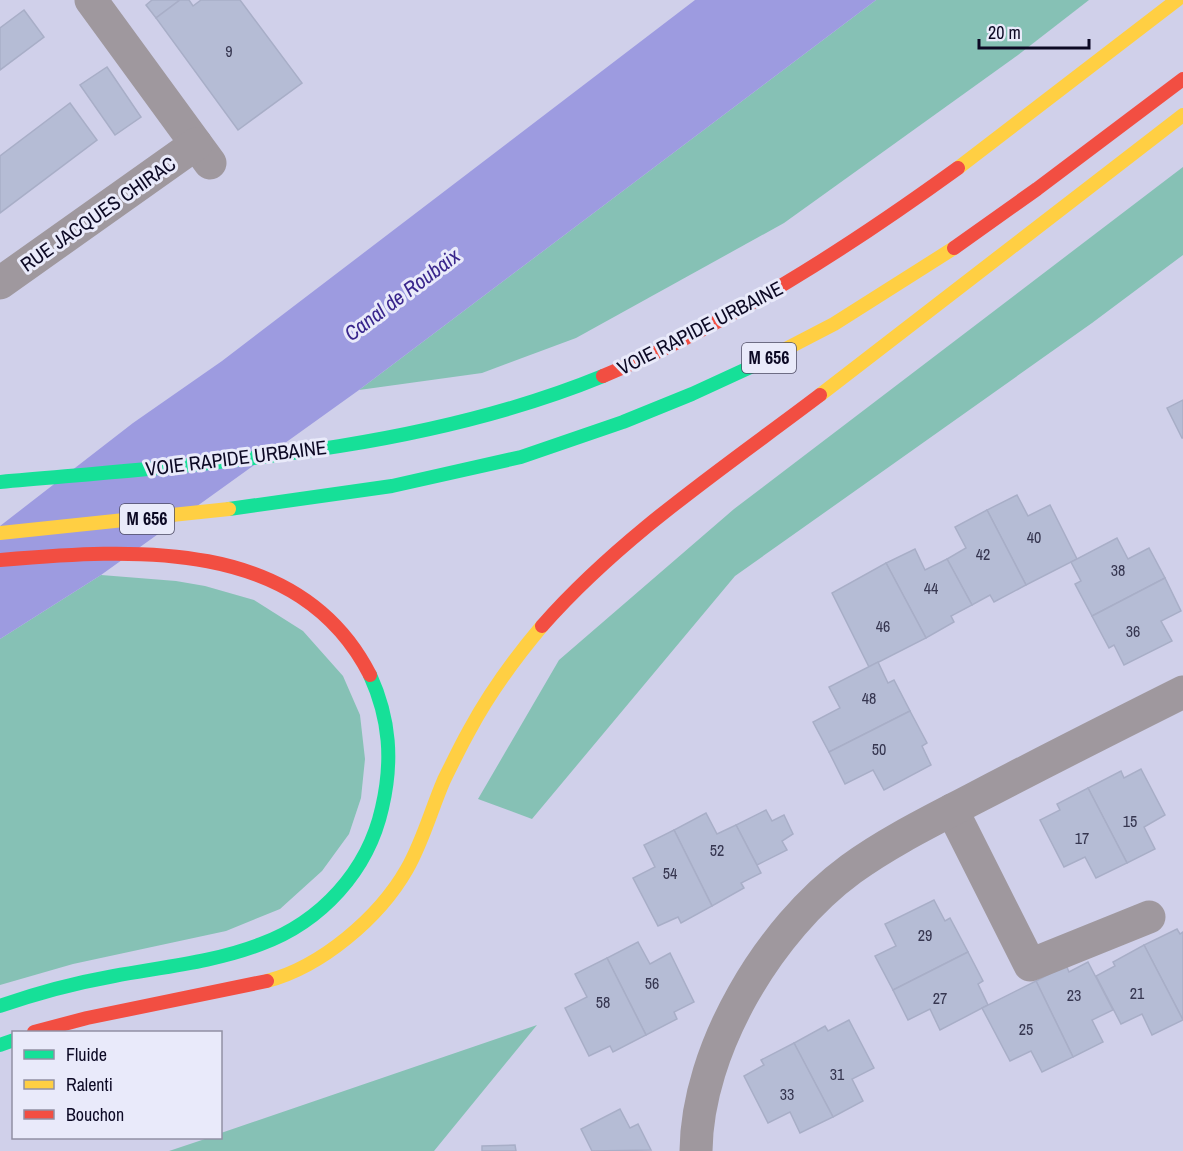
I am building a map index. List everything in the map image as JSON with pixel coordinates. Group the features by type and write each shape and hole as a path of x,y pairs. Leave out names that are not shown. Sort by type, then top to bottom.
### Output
{"highway":[{"name":"VOIE RAPIDE URBAINE","path":"0,482 239,460 366,442 498,413 567,391 649,358 784,285 895,214 1177,0"},
{"name":"M 656","path":"0,532 206,514 384,488 524,456 602,430 729,378 781,353 905,280 985,227 1183,79"},
{"path":"38,1031 87,1018 241,988 279,978 311,963 337,945 375,912 407,869 444,781 469,731 494,690 527,644 560,606 648,525 901,334 1183,115"},
{"path":"36,465 239,460"},
{"path":"0,560 56,556 181,556 242,569 282,586 315,607 341,630 361,657 376,684 386,720 390,759 386,797 378,829 363,860 344,887 321,909 294,928 261,945 227,954 86,981 0,1006"}],"street":[{"name":"RUE JACQUES CHIRAC","path":"0,283 203,154 91,0"},
{"path":"696,1151 700,1107 715,1053 740,1000 769,955 826,889 850,870 899,838 1183,692"},
{"path":"952,810 1030,965 1149,917"}],"green space":[{"path":"876,0 1089,0 1018,55 784,223 576,338 482,373 359,390"},
{"path":"1183,167 1183,255 1092,323 735,576 532,819 478,799 559,660 734,509"},
{"path":"101,575 176,581 205,586 254,600 303,631 343,676 360,715 365,759 361,798 349,834 322,871 280,909 226,931 73,964 0,985 0,639"},
{"path":"537,1025 434,1151 169,1151 205,1139 222,1139 222,1133"}],"water":[{"name":"Canal de Roubaix","path":"695,0 876,0 359,390 101,575 0,639 0,526 133,423 222,361"}],"building":[{"path":"152,0 180,0 156,18 146,5"},
{"path":"180,0 189,0 193,6 201,0 240,0 302,83 238,130 156,18"},
{"path":"24,10 44,37 0,70 0,28"},
{"path":"107,67 141,117 115,135 80,85"},
{"path":"70,103 97,140 0,213 0,156"},
{"path":"1183,400 1183,438 1182,438 1167,408"},
{"path":"1017,495 1028,516 1050,505 1077,559 1026,585 987,510"},
{"path":"987,510 1026,585 994,602 990,595 972,605 947,559 966,548 955,527"},
{"path":"1117,538 1128,559 1149,548 1165,578 1092,616 1075,584 1081,581 1071,562"},
{"path":"915,549 925,570 947,559 972,605 951,616 954,622 926,638 886,563"},
{"path":"886,563 926,638 869,667 832,593"},
{"path":"1165,578 1181,611 1161,621 1172,641 1124,665 1114,645 1109,648 1092,616"},
{"path":"878,662 888,683 894,680 910,711 829,752 813,722 840,708 829,687"},
{"path":"910,711 927,743 922,746 931,765 884,790 873,770 845,784 829,752"},
{"path":"1141,769 1165,815 1144,827 1155,849 1127,863 1088,788 1121,771 1124,778"},
{"path":"1088,788 1127,863 1096,878 1085,857 1064,867 1040,820 1060,810 1057,804"},
{"path":"766,810 772,821 784,815 793,834 782,841 787,850 757,865 736,825"},
{"path":"706,813 717,834 736,825 761,873 741,883 744,888 712,906 674,830"},
{"path":"674,830 712,906 681,923 678,917 658,926 633,878 655,867 644,845"},
{"path":"934,900 945,921 950,918 968,952 893,990 875,956 896,946 885,924"},
{"path":"1177,929 1180,934 1183,932 1183,1020 1144,945"},
{"path":"638,942 650,964 670,953 694,1002 674,1012 677,1019 646,1035 607,958"},
{"path":"1144,945 1183,1020 1152,1035 1142,1014 1121,1024 1096,976 1115,966 1113,962"},
{"path":"968,952 983,981 978,984 988,1005 940,1030 930,1009 908,1020 893,990"},
{"path":"607,958 646,1035 613,1052 610,1046 589,1056 565,1008 587,997 575,974"},
{"path":"1088,962 1113,1010 1092,1020 1103,1042 1073,1057 1036,981 1066,965 1069,972"},
{"path":"1036,981 1073,1057 1042,1072 1031,1051 1010,1061 982,1008"},
{"path":"849,1020 874,1068 852,1079 863,1101 833,1117 794,1043 825,1026 828,1031"},
{"path":"794,1043 833,1117 800,1133 790,1112 768,1123 744,1076 764,1065 761,1060"},
{"path":"620,1109 630,1128 638,1124 651,1150 592,1151 581,1129"},
{"path":"515,1145 516,1151 482,1151 482,1146"}],"traffic: fast":[{"path":"229,509 392,486 521,457 623,422 755,365"},
{"path":"0,482 229,461 382,439 458,423 531,402 603,376"},
{"path":"0,1006 85,982 207,960 243,950 283,934 322,908 339,891 366,853 382,808 388,774 388,740 382,708 370,675"},
{"path":"0,1045 12,1041"}],"traffic: slow":[{"path":"958,168 1177,0"},
{"path":"820,395 1183,115"},
{"path":"755,365 834,324 954,248"},
{"path":"0,533 229,509"},
{"path":"267,981 287,974 328,952 365,922 395,887 413,858 444,780 469,731 503,677 542,626"}],"traffic: jam":[{"path":"954,248 1037,189 1183,79"},
{"path":"603,376 697,333 742,308 830,255 958,168"},
{"path":"542,626 605,562 640,532 820,395"},
{"path":"0,560 104,554 156,555 208,561 257,575 301,597 339,630 370,675"},
{"path":"38,1031 87,1018 267,981"}]}
